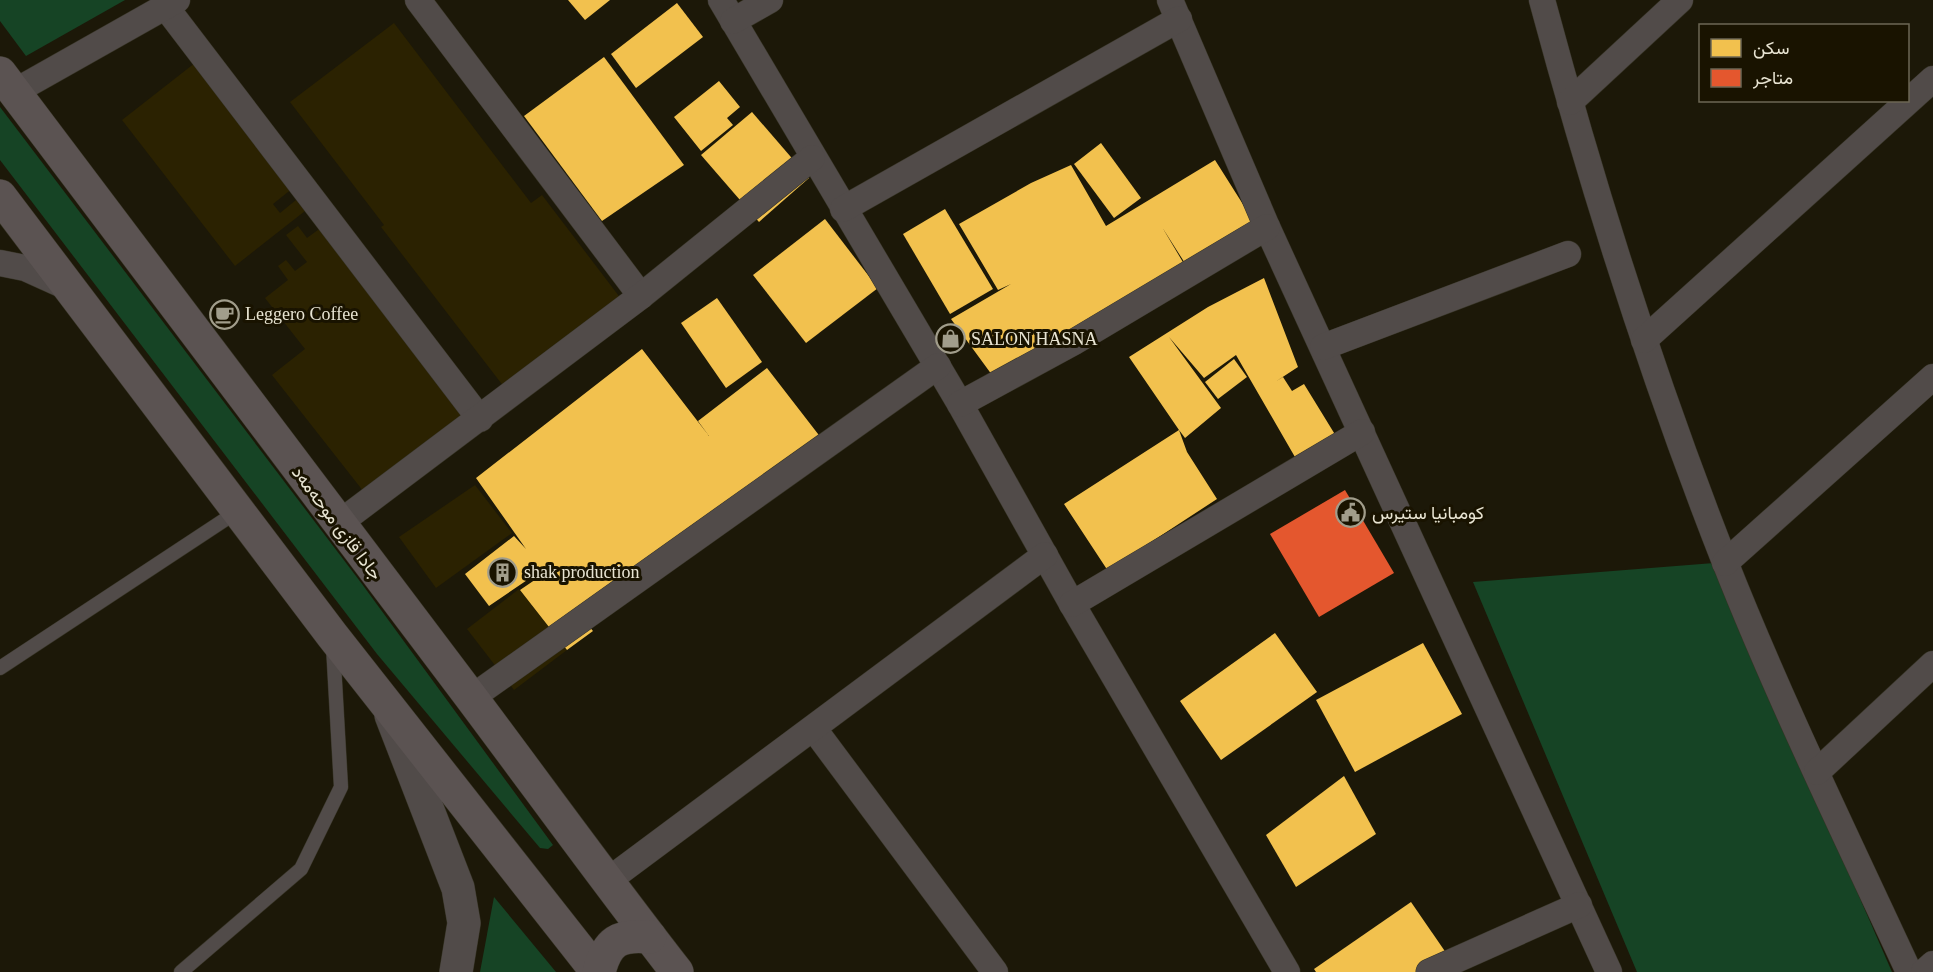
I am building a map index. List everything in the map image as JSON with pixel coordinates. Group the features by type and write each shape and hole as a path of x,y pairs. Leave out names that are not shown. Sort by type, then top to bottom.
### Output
{"main road":[{"name":"جادا قازی موحەمەد","path":"7,82 471,698 606,882 677,972"},
{"path":"0,196 388,708 598,972"},
{"path":"598,972 603,956 613,944 627,935 650,937"}],"street":[{"path":"418,0 641,296"},
{"path":"770,0 727,10 812,158 960,404 1277,968"},
{"path":"1542,0 1570,102 1644,339 1725,563 1817,772 1909,972"},
{"path":"1570,102 1680,0"},
{"path":"7,82 171,3 480,419"},
{"path":"843,209 1174,10 1267,227 1609,972"},
{"path":"1909,101 1933,79"},
{"path":"1644,339 1907,102"},
{"path":"338,524 641,296 812,158"},
{"path":"960,404 1074,342 1267,227"},
{"path":"1323,347 1568,254"},
{"path":"0,263 33,271 70,289"},
{"path":"471,698 938,366"},
{"path":"1725,563 1933,377"},
{"path":"1072,604 1362,432"},
{"path":"606,882 1045,555"},
{"path":"1817,772 1933,664"},
{"path":"388,708 458,888 464,923 456,972"},
{"path":"814,729 995,972"},
{"path":"1428,972 1579,905"},
{"path":"1924,972 1933,963"}],"lane":[{"path":"0,668 238,511"},
{"path":"181,972 302,869 341,788 332,635"}],"shaded area":[{"path":"394,23 531,203 542,195 628,308 511,396 381,227 384,225 290,102"},
{"path":"200,59 293,188 273,204 280,213 296,200 305,211 235,266 122,120"},
{"path":"298,226 307,238 322,227 474,421 371,501 272,375 305,349 265,298 288,280 278,266 286,260 295,271 307,262 286,235"},
{"path":"475,485 512,533 436,588 399,537"},
{"path":"519,589 567,650 514,690 467,629"}],"green space":[{"path":"0,0 125,0 26,56 0,21"},
{"path":"0,107 362,584 553,845 548,849 540,848 377,654 0,160"},
{"path":"1714,563 1892,972 1637,972 1473,582"},
{"path":"494,897 556,972 480,972"}],"building: سكن":[{"path":"568,0 610,0 585,20"},
{"path":"677,3 703,37 636,88 611,54"},
{"path":"604,57 684,165 602,221 524,116"},
{"path":"719,81 740,107 727,118 733,125 701,151 674,117"},
{"path":"752,112 809,178 759,222 701,155"},
{"path":"1101,143 1141,198 1114,218 1074,164"},
{"path":"1215,160 1263,236 1195,279 1162,227 1190,274 1003,390 951,319 1011,284 998,290 959,224 1031,183 1071,165 1106,226"},
{"path":"945,209 993,289 950,314 903,234"},
{"path":"825,219 878,288 806,343 753,275"},
{"path":"1264,278 1298,367 1275,382 1283,377 1292,391 1304,384 1339,441 1299,464 1236,355 1204,378 1169,337 1221,408 1185,438 1129,357 1208,307"},
{"path":"717,298 762,362 726,388 681,323"},
{"path":"642,349 709,436 698,421 767,368 825,443 587,624 593,631 567,650 520,590 545,573 542,570 489,606 465,574 514,536 526,549 476,478"},
{"path":"1234,359 1247,377 1218,399 1205,382"},
{"path":"1179,430 1187,452 1217,499 1145,546 1147,549 1110,574 1064,504"},
{"path":"1275,633 1317,692 1221,760 1180,701"},
{"path":"1423,643 1462,714 1355,772 1316,700"},
{"path":"1344,776 1376,834 1296,887 1266,835"},
{"path":"1411,902 1453,963 1440,972 1316,972 1314,969"}],"building: متاجر":[{"path":"1345,490 1394,573 1319,617 1270,534"}],"place":[{"name":"Leggero Coffee","path":"224,314"},
{"name":"SALON HASNA","path":"950,339"},
{"name":"كومبانيا ستيرس","path":"1351,513"},
{"name":"shak production","path":"503,572"}]}
